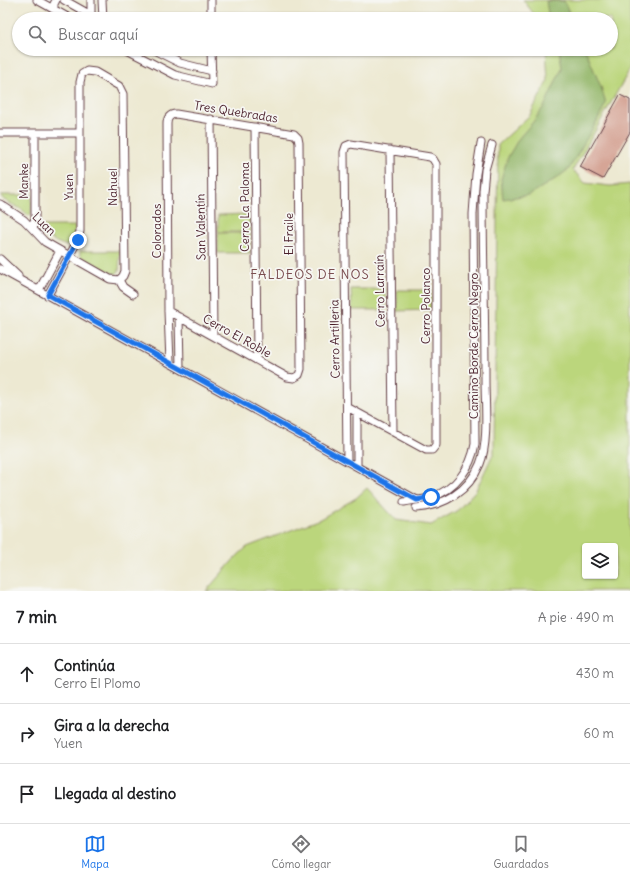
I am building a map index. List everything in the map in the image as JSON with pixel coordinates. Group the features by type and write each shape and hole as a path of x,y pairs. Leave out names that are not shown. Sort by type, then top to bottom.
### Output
{"street":[{"path":"54,9 56,0"},
{"path":"64,0 86,12"},
{"path":"91,0 91,12"},
{"path":"102,0 103,12"},
{"path":"211,0 211,12"},
{"path":"42,1 59,12"},
{"path":"138,56 175,75 212,84 211,56"},
{"path":"167,56 180,62 212,71"},
{"name":"Yuen","path":"48,295 78,240 80,231 81,76 84,72 90,70 116,84 122,92"},
{"name":"Nahuel","path":"118,280 123,276 125,271 124,100 122,92"},
{"name":"Tres Quebradas","path":"170,116 176,114 211,119 291,133 298,138"},
{"name":"Colorados","path":"170,116 167,120 168,311 170,362"},
{"name":"San Valentín","path":"211,119 213,335"},
{"name":"Cerro La Paloma","path":"255,127 257,360"},
{"path":"0,133 80,133"},
{"name":"Manke","path":"33,229 35,218 35,133"},
{"name":"El Fraile","path":"296,377 301,369 298,138"},
{"name":"Cerro Artilleria","path":"347,460 344,152 346,146 353,144 390,150"},
{"name":"Camino Borde Cerro Negro","path":"404,502 431,497 451,487 466,471 474,451 475,326 473,214 481,145 492,147 486,170 483,191 484,451 476,473 462,490 450,499 437,505 416,508"},
{"name":"Cerro Polanco","path":"390,150 430,157 437,167 437,443 435,448 432,450 424,449 393,432"},
{"name":"Cerro Larraín","path":"390,150 393,432"},
{"name":"Luan","path":"0,204 19,216 42,240 110,278 118,280 123,287 133,294"},
{"path":"39,290 60,251"},
{"path":"0,259 22,280"},
{"path":"0,269 417,500"},
{"name":"Cerro El Roble","path":"168,311 290,378 296,377"},
{"path":"179,317 180,368"},
{"path":"158,356 170,347"},
{"path":"347,407 393,432"},
{"path":"357,413 357,466"}],"green space":[{"path":"523,0 630,0 630,69 573,170 585,183 610,186 630,184 630,591 206,591 235,558 247,547 320,519 356,498 367,488 396,520 431,525 458,510 476,490 494,452 498,145 530,115 548,80 546,56 618,56 618,12 532,12"},
{"path":"546,1 564,1 569,12 548,12"},
{"path":"560,56 588,56 606,103 569,169 529,195 503,199 501,179 508,157 519,138 545,105 562,68"},
{"path":"0,195 32,195 31,215 29,216 22,210 6,201"},
{"path":"250,214 250,232 218,232 218,215"},
{"path":"41,226 75,226 75,232 68,246 49,237"},
{"path":"218,233 250,233 250,253 218,253"},
{"path":"80,251 120,251 119,271 115,275 82,257 80,255"},
{"path":"351,289 385,289 385,310 352,310"},
{"path":"397,290 431,290 431,310 397,311"}],"building":[{"path":"620,95 630,100 630,132 603,179 580,167"}],"district":[{"name":"FALDEOS DE NOS","path":"310,274"}],"route":[{"path":"78,240 48,295 417,500 431,497"}]}
